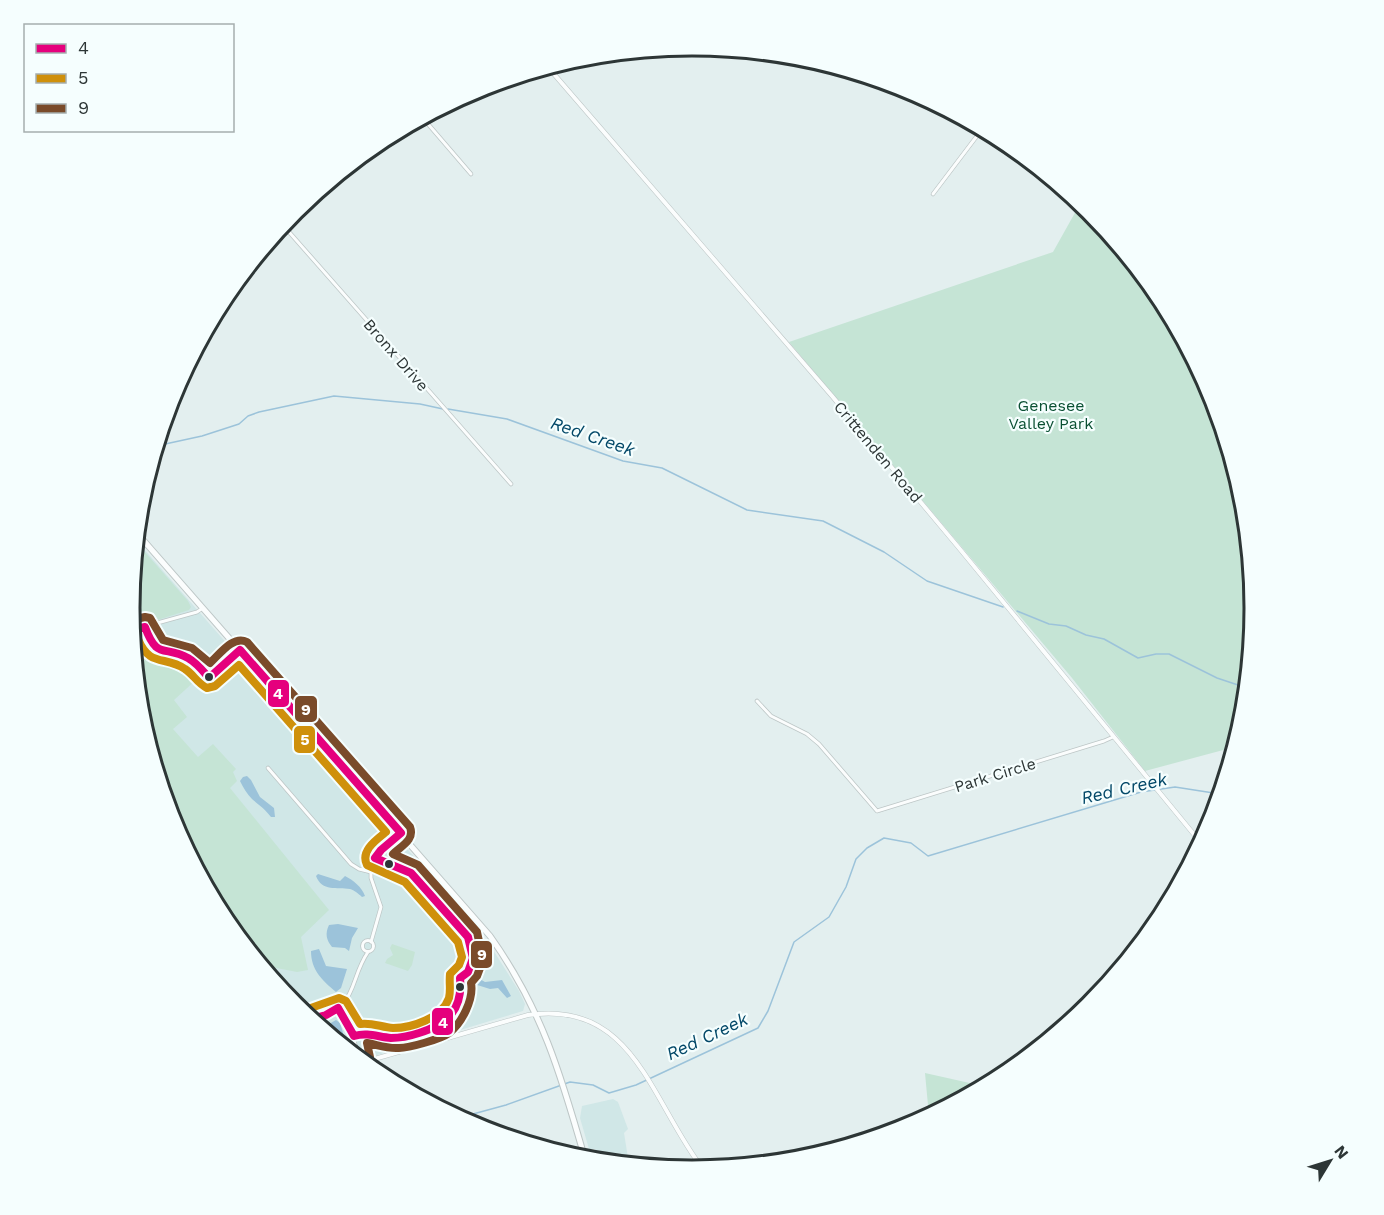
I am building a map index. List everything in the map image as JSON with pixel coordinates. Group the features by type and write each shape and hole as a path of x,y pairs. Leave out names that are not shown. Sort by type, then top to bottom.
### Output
{"main road":[{"path":"144,541 490,936 518,979 536,1013 562,1080 582,1149"}],"street":[{"name":"Crittenden Road","path":"553,73 847,415 1041,646 1195,835"},
{"path":"427,123 471,174"},
{"path":"933,194 978,135"},
{"name":"Bronx Drive","path":"289,232 511,484"},
{"path":"141,628 197,612 203,608"},
{"name":"Park Circle","path":"757,701 771,716 807,734 819,744 877,811 1113,737"},
{"path":"268,768 351,864 371,872"},
{"path":"321,1016 338,1008 352,990 365,957 366,951 363,944 370,941 372,937 381,907 371,872 377,854 401,833"},
{"path":"366,951 373,949 370,941"},
{"path":"338,1008 350,1025 357,1046"},
{"path":"374,1058 536,1013 565,1014 597,1024 622,1043 642,1071 696,1160"}],"shaded area":[{"path":"143,549 473,924 519,991 525,1004 523,1011 372,1057 328,1023 302,998 254,944 214,884 184,824 169,785 159,750 145,680 140,608"},
{"path":"613,1099 618,1102 628,1129 624,1133 628,1156 589,1149 580,1118 582,1106"}],"green space":[{"name":"Genesee Valley Park","path":"1076,211 1130,271 1170,332 1202,396 1215,430 1233,500 1243,571 1243,644 1239,680 1225,750 1145,771 1072,678 789,342 1053,252"},
{"path":"143,550 188,601 191,607 189,610 140,625"},
{"path":"141,641 152,657 183,665 183,669 190,668 197,679 174,700 187,717 173,729 198,757 213,744 236,769 233,772 237,781 230,788 329,910 301,937 308,970 297,972 274,968 254,944 214,884 197,852 169,785 159,750 145,680"},
{"path":"392,944 415,952 408,971 385,963 393,955 390,948"},
{"path":"925,1073 972,1084 936,1103 928,1106"}],"water":[{"path":"247,776 260,797 274,808 275,817 271,817 247,793 240,781"},
{"path":"318,874 340,881 345,876 357,884 365,896 362,897 350,889 326,887 319,881 316,876"},
{"path":"338,924 358,928 352,938 349,951 345,948 332,947 328,942 329,925"},
{"path":"319,949 326,966 347,969 341,988 336,992 322,979 313,964 311,951"},
{"path":"478,978 485,982 502,980 511,996 507,998 498,988 490,989 474,984"},
{"path":"336,1020 340,1023 344,1035 329,1024"}],"waterway":[{"name":"Red Creek","path":"165,444 202,436 239,424 248,416 259,412 334,396 420,404 443,409"},
{"name":"Red Creek","path":"448,409 507,419 623,461 662,468 747,510 823,521 884,552 927,581 1003,607"},
{"name":"Red Creek","path":"1017,611 1049,624 1066,626 1086,635 1104,639 1138,658 1169,654 1217,678 1238,685"},
{"name":"Red Creek","path":"474,1114 570,1082 593,1085 609,1093 636,1085 758,1028 768,1011 794,942 829,917 846,887 856,859 867,848 884,838 911,843 928,856 1141,792 1175,787 1212,793"}],"transit line":[{"name":"9","path":"140,618 150,618 163,640 192,648 210,663 232,643 247,642 410,827 411,836 393,854 418,865 477,932 483,960 477,976 471,983 471,996 466,1010 454,1029 439,1038 404,1048 390,1048 367,1043 370,1055"},
{"name":"4","path":"141,628 145,627 153,644 158,648 188,658 209,678 240,650 401,833 375,858 411,873 468,937 473,958 468,972 460,978 456,1007 452,1014 438,1025 402,1037 354,1036 338,1008 321,1016"},
{"name":"5","path":"141,644 153,658 178,665 207,688 215,686 239,665 386,832 367,851 365,860 367,865 405,882 458,942 462,957 459,965 450,974 449,998 440,1011 417,1024 393,1028 360,1024 346,1001 339,998 312,1008"}]}
